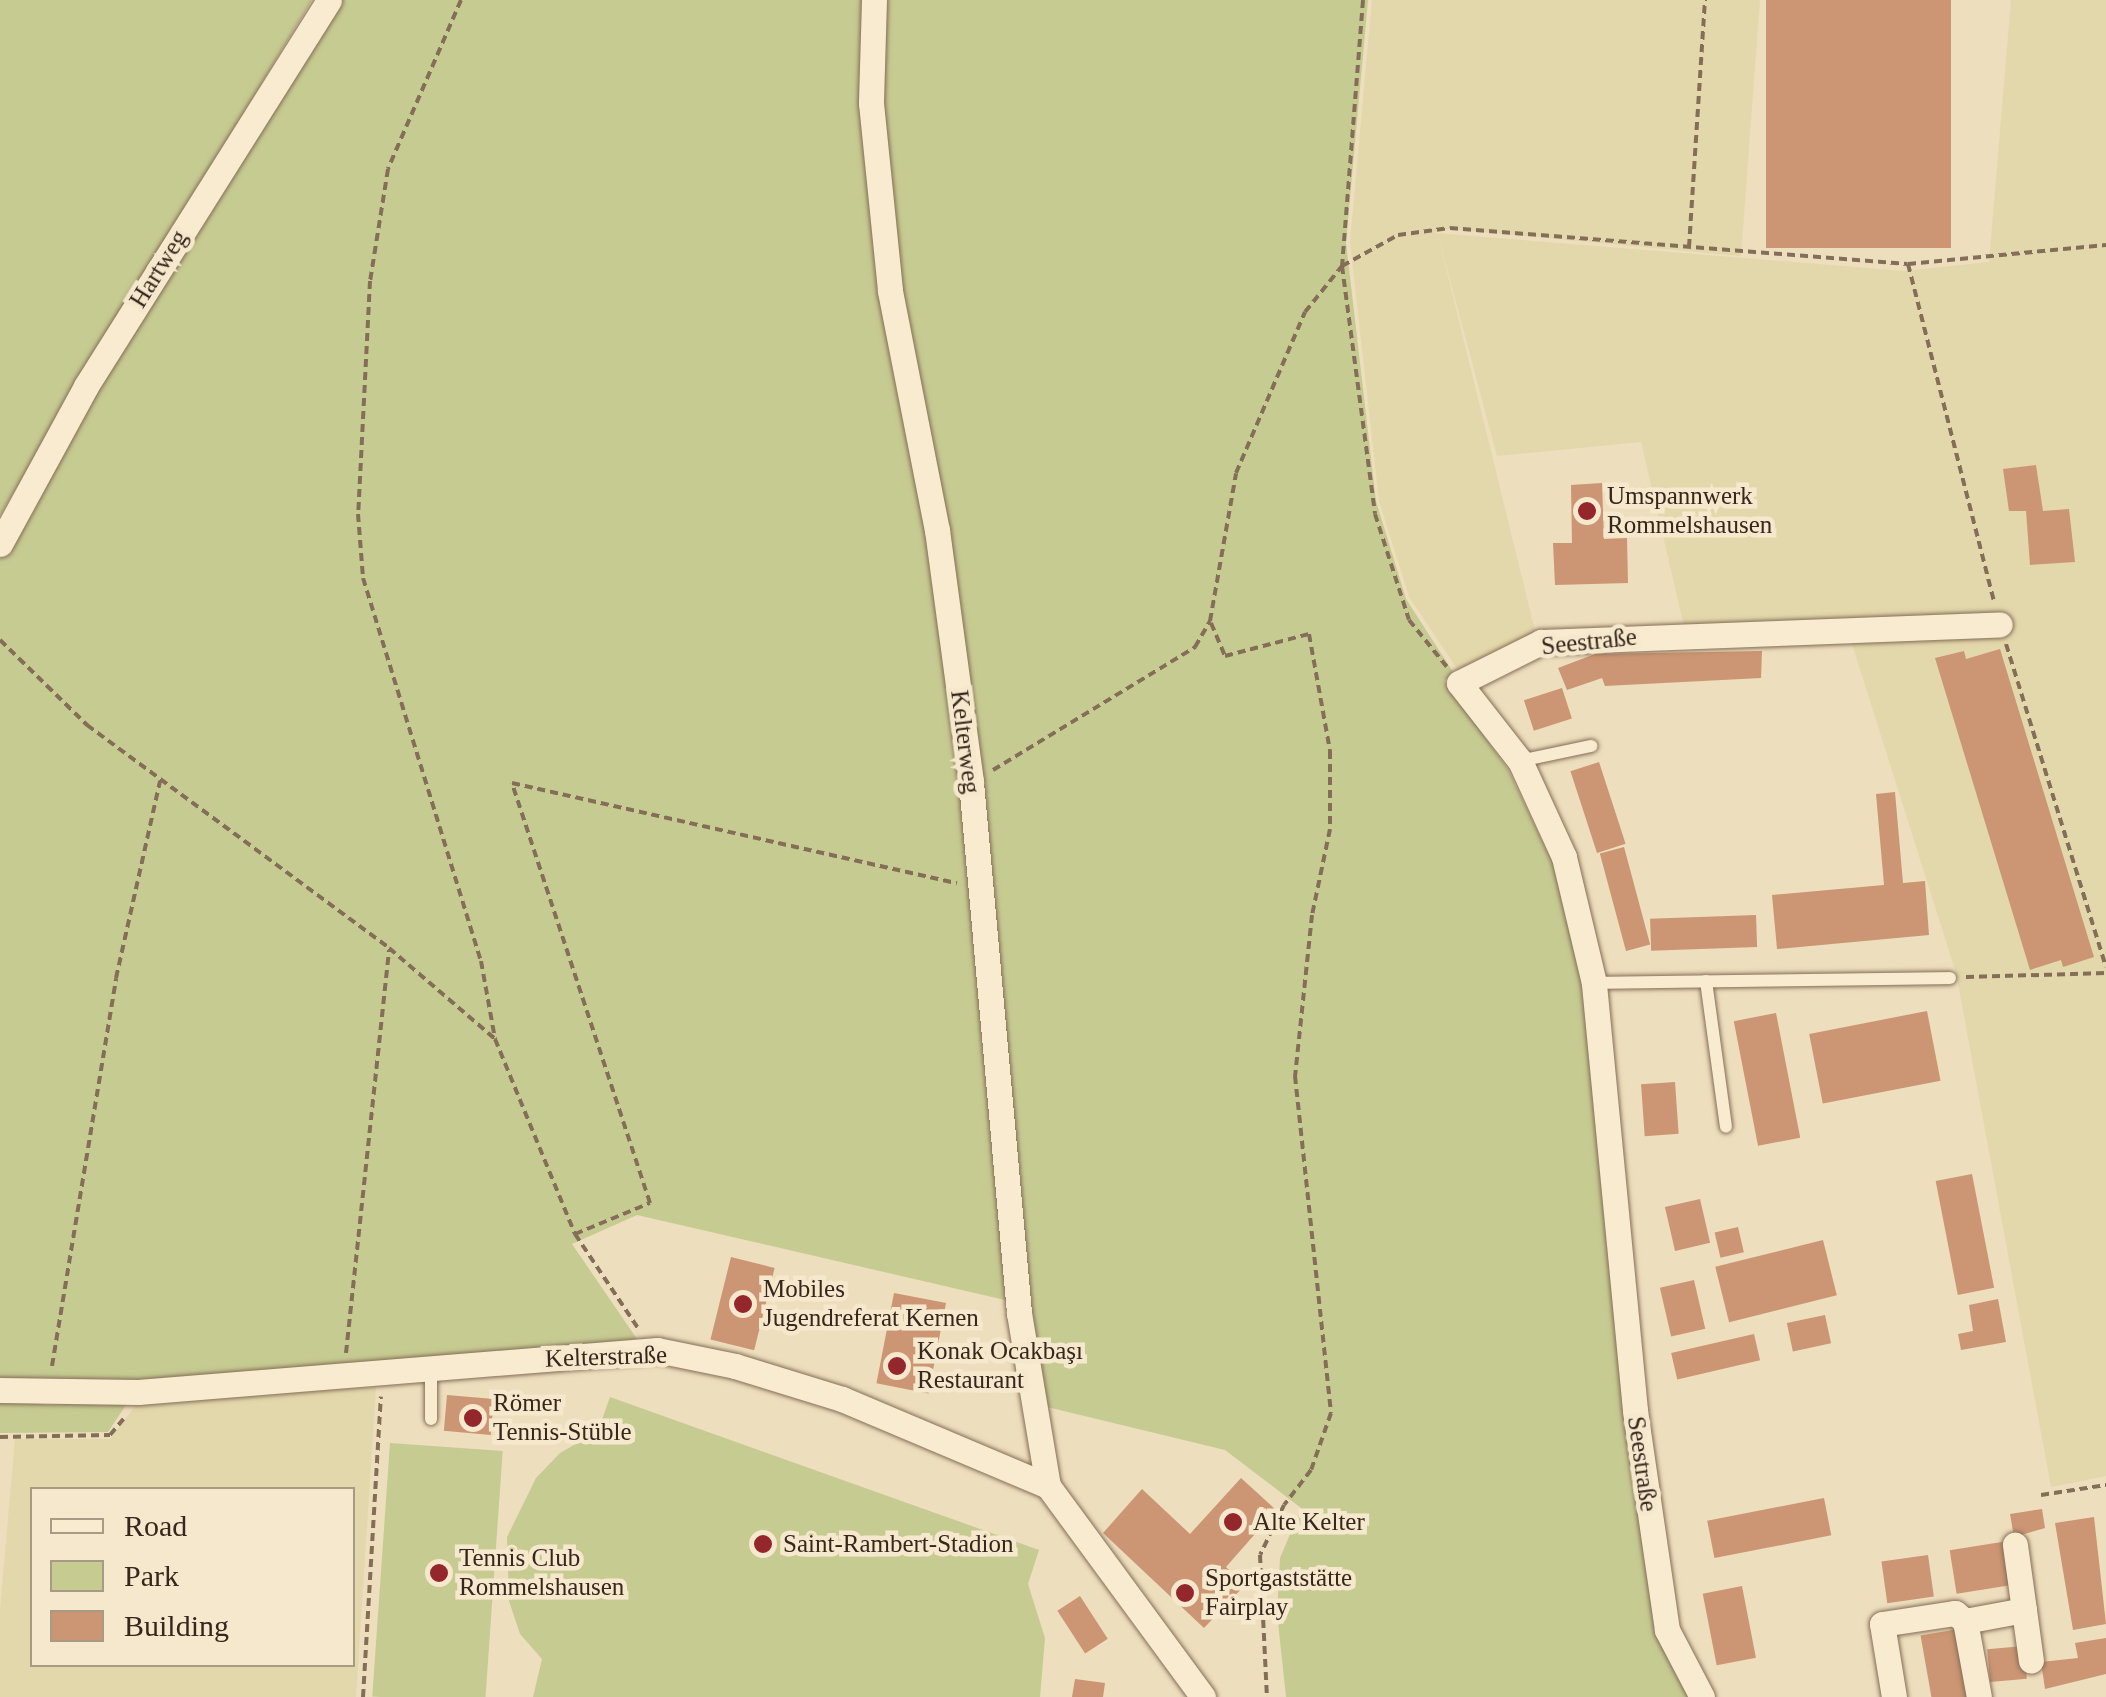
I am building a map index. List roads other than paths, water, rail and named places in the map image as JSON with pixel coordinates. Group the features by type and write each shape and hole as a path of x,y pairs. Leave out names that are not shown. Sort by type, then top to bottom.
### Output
{"street":[{"name":"Hartweg","path":"0,544 86,386 329,0"},
{"name":"Kelterweg","path":"874,0 872,103 890,291 937,530 971,782 1019,1312 1048,1486"},
{"name":"Seestraße","path":"1700,1690 1666,1630 1634,1410 1594,983 1564,858 1520,761 1459,683 1541,642 2000,624"},
{"name":"Kelterstraße","path":"0,1390 48,1394 138,1392 657,1350 735,1366 842,1399 1048,1486"},
{"path":"1048,1486 1203,1697"},
{"path":"2014,1545 2030,1661"},
{"path":"1965,1621 2024,1610"},
{"path":"1894,1697 1882,1624 1954,1613 1965,1621 1978,1697"}],"lane":[{"path":"1520,761 1591,746"},
{"path":"1594,983 1950,978"},
{"path":"1706,981 1726,1127"},
{"path":"431,1367 431,1419"}],"place":[{"name":"Umspannwerk Rommelshausen","path":"1587,511"},
{"name":"Mobiles Jugendreferat Kernen","path":"743,1304"},
{"name":"Konak Ocakbaşı Restaurant","path":"897,1366"},
{"name":"Römer Tennis-Stüble","path":"473,1418"},
{"name":"Alte Kelter","path":"1233,1522"},
{"name":"Saint-Rambert-Stadion","path":"763,1544"},
{"name":"Tennis Club Rommelshausen","path":"439,1573"},
{"name":"Sportgaststätte Fairplay","path":"1185,1593"}]}
